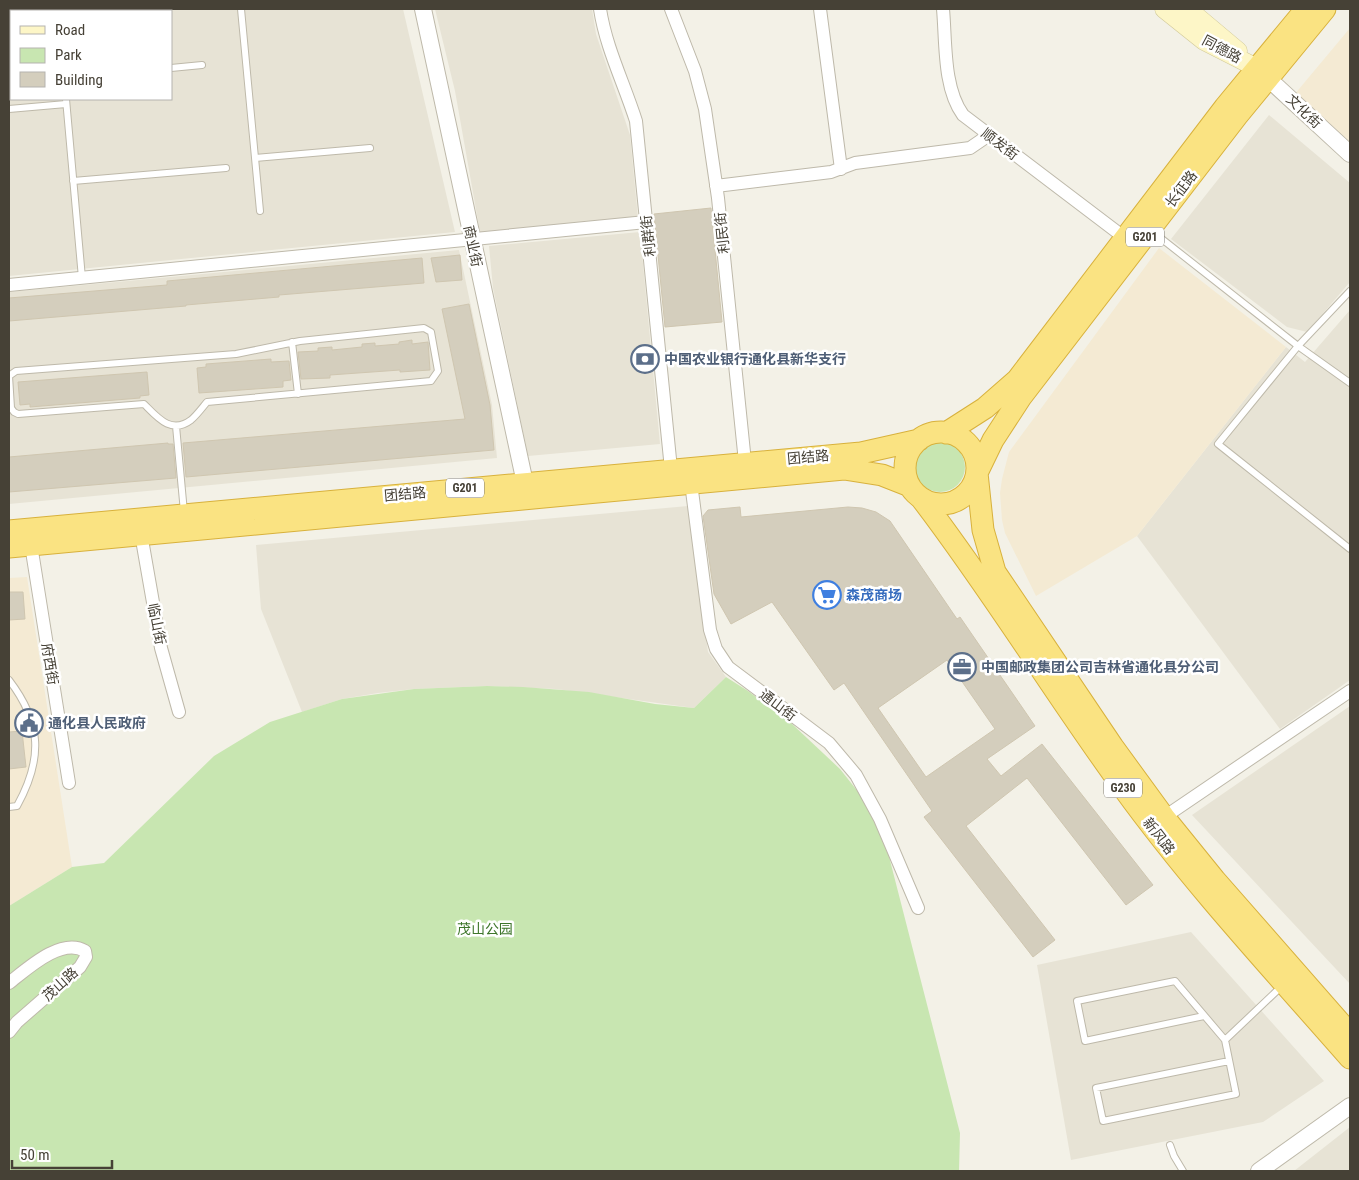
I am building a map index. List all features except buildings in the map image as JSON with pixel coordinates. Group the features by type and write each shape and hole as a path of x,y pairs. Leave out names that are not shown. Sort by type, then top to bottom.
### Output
{"highway":[{"name":"长征路","path":"977,473 993,440 1017,403 1150,230 1306,9"},
{"name":"长征路","path":"946,433 985,408 1017,380 1190,152 1262,73 1326,9"},
{"path":"936,433 955,435 970,446 974,454 977,473 971,488 959,499 944,504 928,501 916,492 906,471 908,454 919,440 936,433"},
{"name":"团结路","path":"9,531 745,462 860,453 919,440"},
{"name":"团结路","path":"9,547 844,469 882,475 916,492"},
{"name":"新风路","path":"977,473 982,520 995,572 1113,747 1202,890 1350,1058"},
{"name":"新风路","path":"916,492 958,546 1100,756 1158,822 1215,880 1350,1034"}],"main road":[{"name":"同德路","path":"1164,9 1204,42 1262,73"},
{"name":"同德路","path":"1188,9 1262,73"}],"street":[{"name":"商业街","path":"423,9 525,483"},
{"name":"利群街","path":"600,9 608,44 628,94 636,121 671,469"},
{"name":"利民街","path":"671,9 701,90 716,186 745,462"},
{"path":"820,9 840,169"},
{"name":"顺发街","path":"944,9 950,87 963,115 1125,238"},
{"name":"文化街","path":"1262,73 1350,154"},
{"path":"716,186 831,172 855,163 970,148 989,135"},
{"path":"9,285 646,222"},
{"name":"通山街","path":"691,483 710,630 716,650 728,667 828,743 856,775 880,819 918,908"},
{"name":"临山街","path":"141,534 161,648 179,712"},
{"name":"府西街","path":"31,545 69,783"},
{"path":"1158,822 1350,691"},
{"name":"茂山路","path":"9,983 51,952 74,948 85,951 86,957 80,966 17,1022 9,1032"},
{"path":"1260,1171 1350,1106"}],"lane":[{"path":"242,9 260,211"},
{"path":"172,68 202,65"},
{"path":"9,108 66,101 82,278"},
{"path":"255,158 370,148"},
{"path":"73,181 226,168"},
{"path":"1150,230 1298,346 1350,383"},
{"path":"1350,291 1298,346 1218,444 1350,549"},
{"path":"424,328 431,332 438,371 431,381 207,402 191,420 180,426 166,424 161,421 144,404 16,413 11,408 10,371 236,354 292,342 424,328"},
{"path":"292,342 298,394"},
{"path":"176,426 184,514"},
{"path":"9,680 19,694 30,718 36,752 24,795 18,806 9,807"},
{"path":"1204,1016 1085,1041 1077,1001 1175,981 1225,1040 1236,1094 1103,1121 1096,1088 1229,1061"},
{"path":"1225,1040 1285,984"},
{"path":"1170,1145 1183,1171"}],"shaded area":[{"path":"9,9 403,9 455,232 9,276"},
{"path":"435,9 592,9 596,34 630,135 638,218 480,232 455,91"},
{"path":"1350,28 1350,145 1294,95"},
{"path":"1269,115 1350,183 1350,282 1307,332 1287,327 1171,239"},
{"path":"640,232 660,444 528,456 493,288 489,246"},
{"path":"1159,248 1286,347 1137,536 1036,596 1005,533 1002,520 1000,493 1009,452"},
{"path":"459,250 492,405 497,458 9,504 9,292"},
{"path":"1350,310 1350,680 1280,729 1137,536 1286,347 1305,362"},
{"path":"688,506 708,652 726,677 694,708 556,689 486,686 414,689 378,693 342,699 302,712 261,609 256,545"},
{"name":"通化县人民政府","path":"27,577 72,867 9,906 9,578"},
{"path":"1350,706 1350,984 1192,815"},
{"path":"1191,932 1324,1081 1263,1122 1071,1160 1037,965"},
{"path":"1350,1127 1350,1171 1294,1171"}],"green space":[{"path":"940,442 954,446 961,453 965,467 961,481 954,488 940,492 926,488 919,481 915,467 919,453 926,446"},
{"name":"茂山公园","path":"726,677 791,723 840,769 859,793 884,837 960,1133 959,1171 9,1171 9,906 72,867 104,863 214,756 270,722 342,699 414,689 487,686 589,692 655,704 694,708"}],"place":[{"name":"中国农业银行通化县新华支行","path":"645,359"},
{"name":"森茂商场","path":"827,595"},
{"name":"中国邮政集团公司吉林省通化县分公司","path":"962,667"},
{"name":"通化县人民政府","path":"29,723"}]}
